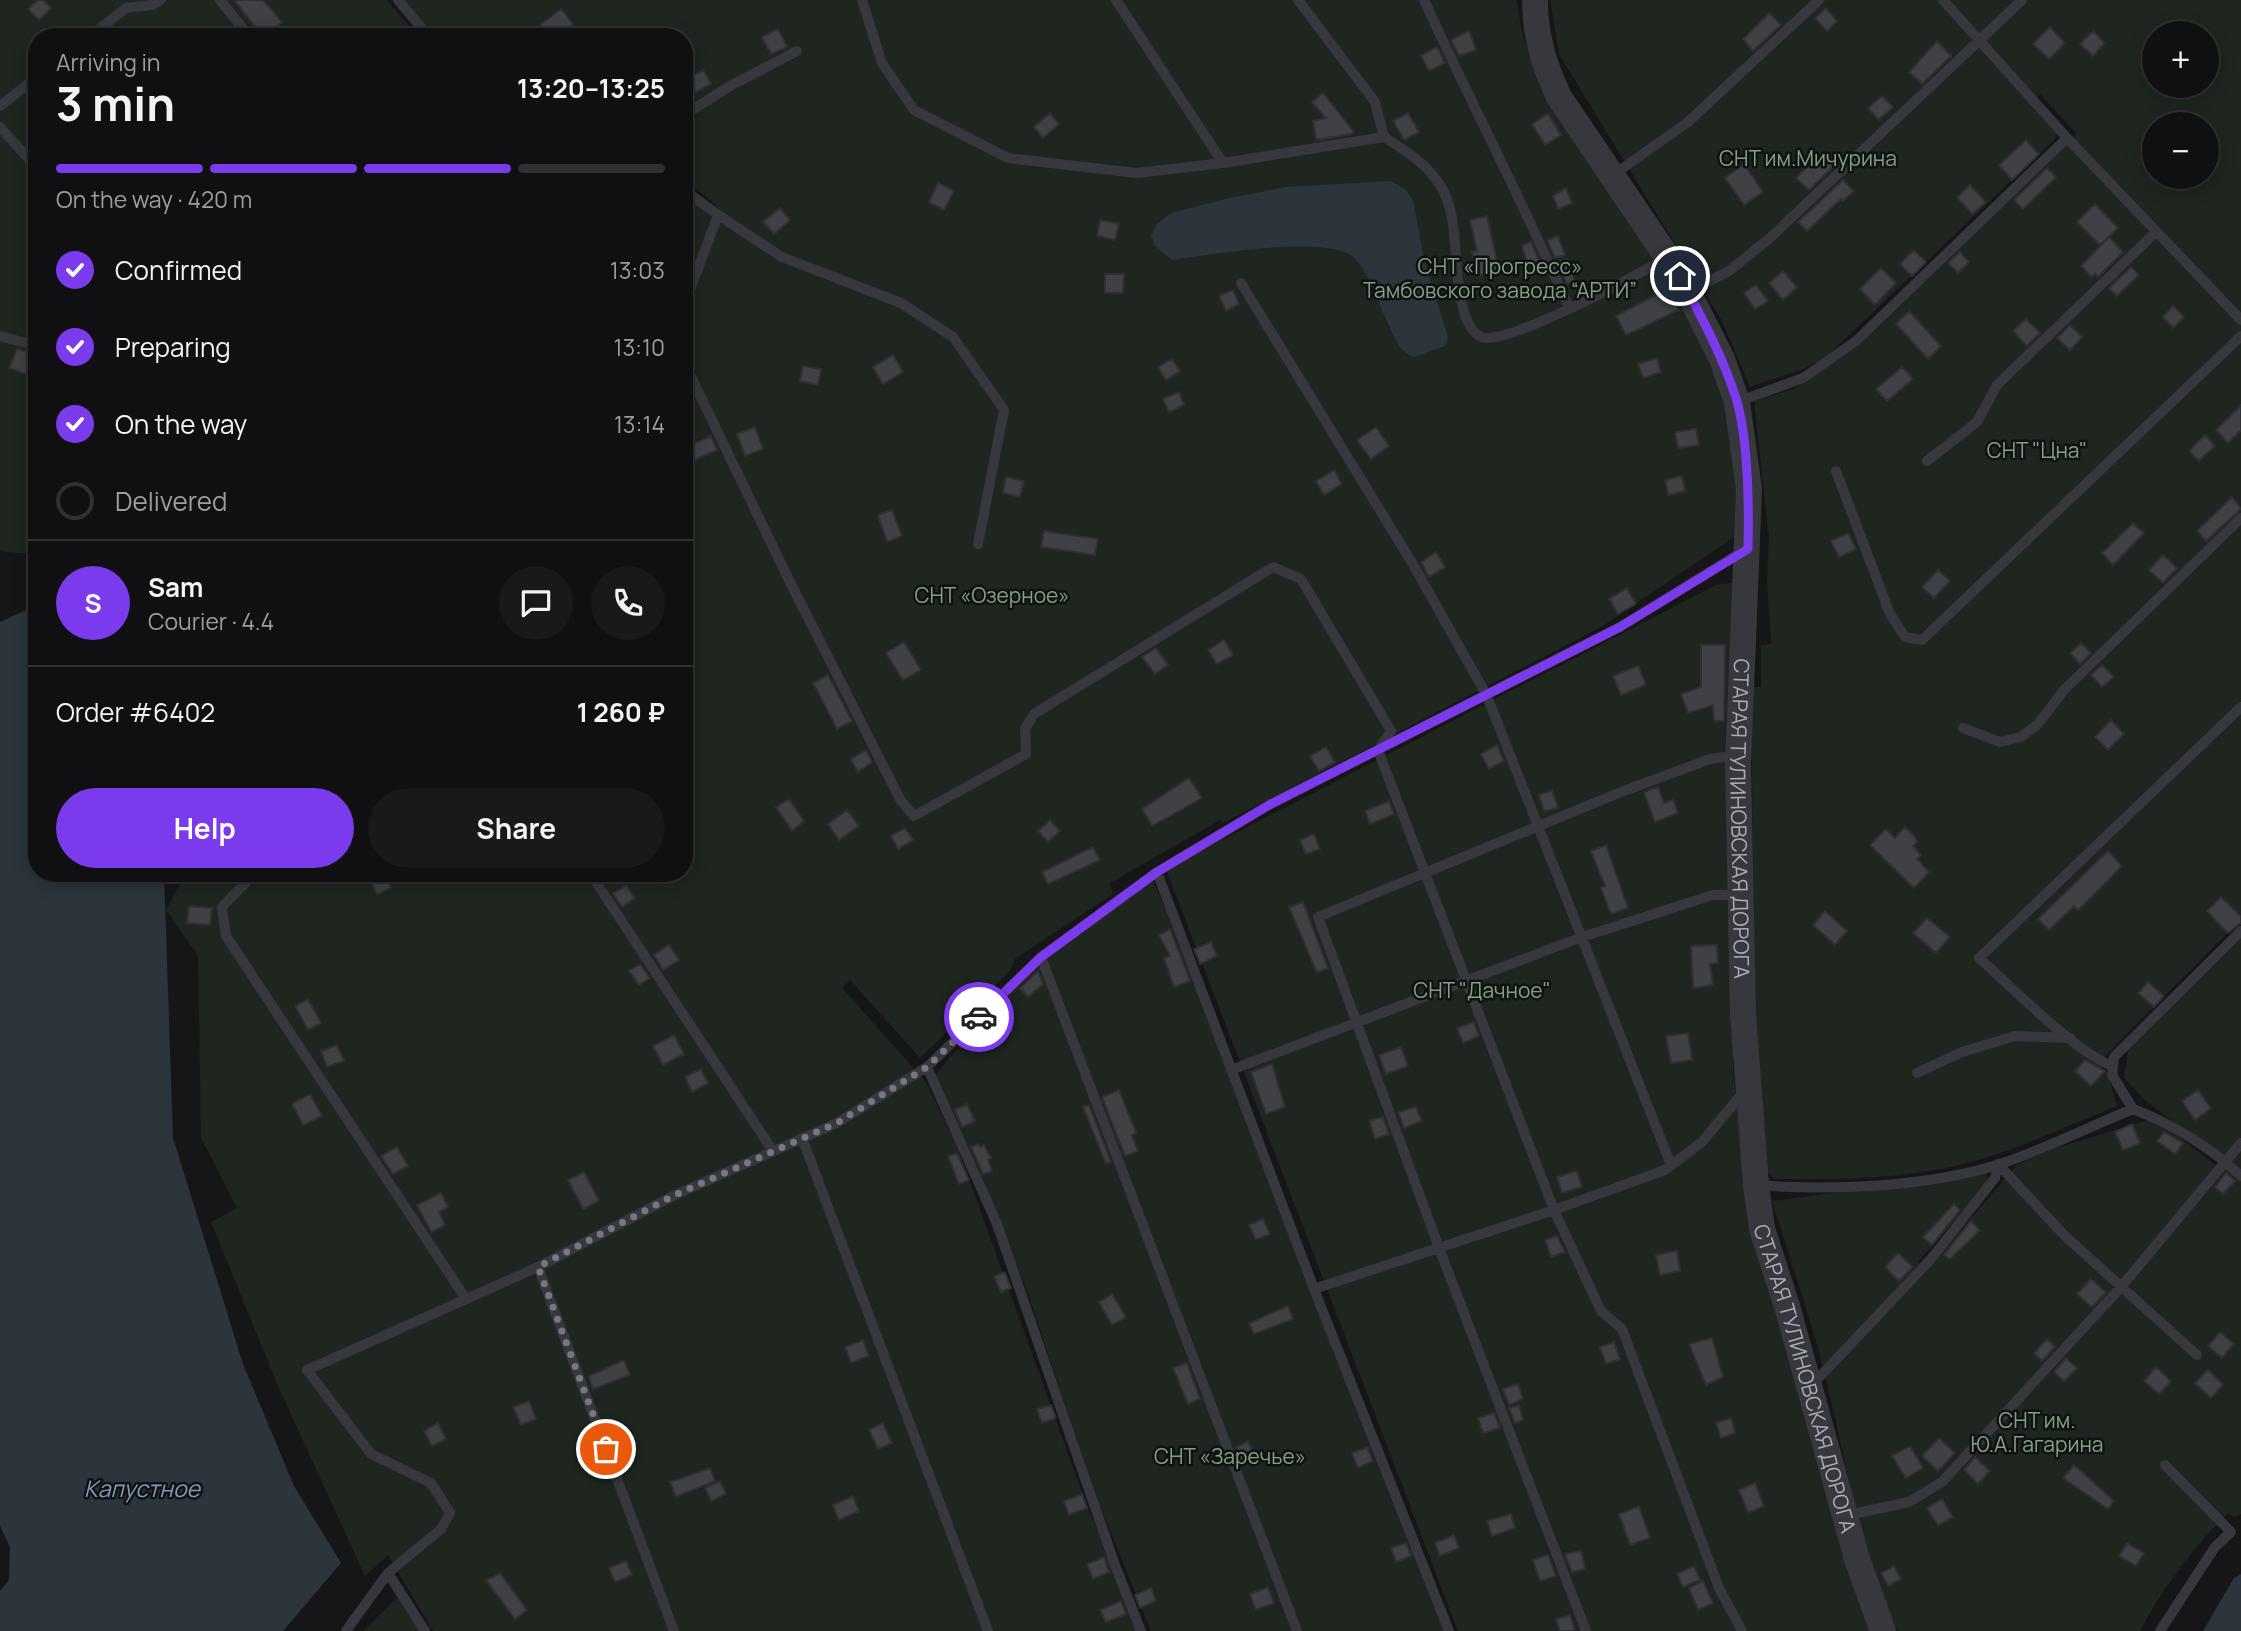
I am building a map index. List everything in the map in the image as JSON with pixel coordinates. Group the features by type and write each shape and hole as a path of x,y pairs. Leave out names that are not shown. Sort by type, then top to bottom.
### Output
{"street":[{"name":"СТАРАЯ ТУЛИНОВСКАЯ ДОРОГА","path":"1535,0 1538,41 1559,97 1688,292 1722,359 1737,402 1749,489 1739,755 1747,1088 1756,1185 1762,1229 1787,1306 1844,1517 1884,1631"}],"lane":[{"path":"99,28 125,4 152,5 160,0"},
{"path":"220,0 243,28"},
{"path":"398,0 421,28"},
{"path":"862,0 882,63 914,110 1009,158 1137,173 1223,163 1384,137"},
{"path":"1116,0 1223,163"},
{"path":"1298,0 1375,102 1384,137 1423,163 1442,188 1449,208 1466,316 1475,332 1491,339 1521,331 1666,258"},
{"path":"1424,0 1477,116 1526,210 1569,308"},
{"path":"1611,177 1688,122 1819,0"},
{"path":"1942,0 2067,138 2241,320"},
{"path":"1688,292 1729,271 1770,238 2022,0"},
{"path":"693,109 730,86 797,51"},
{"path":"0,106 28,84"},
{"path":"0,127 28,158"},
{"path":"1737,402 1804,378 1856,341 2067,138"},
{"path":"693,197 782,257 901,303 953,337 1004,410 978,544"},
{"path":"693,282 718,215"},
{"path":"1927,461 1977,422 1997,385 2156,232"},
{"path":"1241,283 1414,566 1487,695 1671,1165"},
{"path":"0,336 28,344"},
{"path":"1836,471 1890,614 1905,637 1922,640 2241,336"},
{"path":"693,381 901,801 914,816 1026,754 1025,729 1034,714 1273,567 1301,579 1391,731 1378,750"},
{"path":"1964,728 2000,742 2021,737 2038,724 2064,690 2241,518"},
{"path":"346,1631 388,1573 441,1529 450,1513 431,1483 372,1454 307,1370 538,1267 675,1195 837,1123 927,1067 1041,957 1157,872 1269,805 1620,627 1748,549"},
{"path":"2113,1066 2100,1062 1979,958 2241,707"},
{"path":"1378,750 1554,1210 1601,1311 1622,1329 1719,1588 1742,1631"},
{"path":"1586,1631 1439,1248 1318,917 1425,871 1710,759 1739,755"},
{"path":"1157,872 1314,1289 1449,1631"},
{"path":"246,882 222,907 226,936 466,1299"},
{"path":"596,882 774,1151"},
{"path":"1231,1070 1582,937 1713,895 1743,894"},
{"path":"2241,931 2114,1057 2112,1075 2133,1109 2158,1118 2225,1161 2241,1176"},
{"path":"1041,957 1297,1631"},
{"path":"1917,1073 1962,1052 2015,1036 2071,1038"},
{"path":"927,1067 997,1224 1115,1565 1141,1631"},
{"path":"1314,1289 1554,1210 1671,1165 1702,1142 1747,1088"},
{"path":"1756,1185 1799,1188 1881,1184 1998,1164 2133,1109"},
{"path":"802,1138 988,1631"},
{"path":"1844,1517 1909,1502 1942,1482 2016,1405 2241,1143"},
{"path":"1998,1164 2065,1236 2197,1355"},
{"path":"1809,1388 1931,1259 1995,1178 1998,1164"},
{"path":"538,1267 674,1631"},
{"path":"2160,1631 2215,1547 2236,1529 2165,1465"},
{"path":"388,1573 425,1631"}],"green space":[{"path":"0,0 387,0 410,28 28,28 28,554 0,551"},
{"path":"404,0 1517,0 1524,39 1537,76 1554,109 1640,236 1659,270 1664,269 1708,354 1725,405 1733,451 1737,497 1734,537 1603,626 1223,823 1220,820 1110,883 1113,894 1015,959 1010,971 920,1058 850,980 842,988 926,1082 958,1149 1087,1506 1140,1631 433,1631 388,1555 365,1576 278,1386 211,1222 237,1208 201,1138 198,956 166,910 181,882 693,882 693,200 710,212 716,205 693,186 693,28 427,28"},
{"path":"1550,0 2241,0 2241,919 2098,1063 2107,1072 2117,1106 2021,1146 1935,1170 1882,1177 1775,1179 1766,1171 1755,1044 1751,687 1761,687 1761,645 1771,644 1767,579 1769,537 1754,401 1796,388 1838,359 2077,134 2040,94 2030,103 2057,131 2055,139 1825,358 1800,370 1750,387 1722,321 1559,54"},
{"name":"СНТ \"Дачное\"","path":"1737,582 1733,1067 1748,1222 1875,1631 1458,1631 1166,869 1716,585"},
{"name":"СНТ «Заречье»","path":"1153,881 1203,993 1445,1631 1151,1631 1098,1501 1026,1288 936,1074 1003,995 1036,965"},
{"name":"СНТ им. Ю.А.Гагарина","path":"2241,936 2241,1514 2234,1517 2228,1513 2203,1540 2169,1584 2140,1631 1898,1631 1863,1537 1825,1375 1772,1201 1986,1172 1989,1182 1918,1262 1926,1270 2017,1165 2050,1150 2148,1120 2162,1124 2221,1169 2220,1157 2146,1101 2124,1078 2129,1045"},
{"path":"400,1595 421,1631 363,1631"}],"water":[{"path":"1391,181 1406,190 1413,200 1425,264 1448,337 1445,346 1414,357 1408,355 1397,341 1364,270 1353,257 1339,250 1319,247 1267,248 1172,260 1155,246 1151,236 1157,224 1171,213 1225,199 1286,187"},
{"name":"Капустное","path":"28,609 28,882 164,882 173,1138 243,1364 294,1486 341,1563 283,1631 0,1631 0,1591 9,1580 10,1547 0,1526 0,622"},
{"path":"2241,1574 2241,1631 2203,1631 2234,1578"}],"building":[{"path":"38,0 43,0 51,8 39,20 28,9"},
{"path":"234,0 263,0 282,22 274,28 256,28"},
{"path":"1826,8 1837,21 1827,31 1815,18"},
{"path":"561,9 573,24 568,28 542,28 540,25"},
{"path":"1769,13 1781,25 1753,51 1743,39"},
{"path":"2050,27 2065,43 2049,59 2033,44"},
{"path":"778,29 787,47 771,54 762,37"},
{"path":"1469,31 1476,50 1459,56 1451,40"},
{"path":"2093,31 2105,43 2093,56 2080,44"},
{"path":"1937,41 1951,56 1922,84 1909,72"},
{"path":"1437,47 1445,63 1429,71 1421,56"},
{"path":"703,70 711,84 696,92 693,75"},
{"path":"1323,93 1354,132 1316,140 1313,121 1326,118 1312,102"},
{"path":"1882,96 1893,107 1879,120 1868,108"},
{"path":"1050,113 1059,124 1043,138 1034,127"},
{"path":"1408,113 1419,132 1404,140 1393,121"},
{"path":"1548,114 1561,135 1545,145 1532,124"},
{"path":"2026,140 2039,154 2012,180 1999,165"},
{"path":"1821,153 1834,166 1809,190 1796,178"},
{"path":"1744,164 1763,192 1744,205 1725,178"},
{"path":"2047,168 2056,177 2023,209 2014,200"},
{"path":"1843,180 1854,191 1843,201 1841,199 1807,231 1798,222"},
{"path":"938,183 954,191 944,210 929,202"},
{"path":"1970,185 1986,202 1972,214 1957,197"},
{"path":"1566,188 1572,203 1558,209 1553,196"},
{"path":"2095,204 2118,228 2100,245 2077,222"},
{"path":"780,208 790,220 774,234 763,222"},
{"path":"1487,216 1499,271 1477,276 1472,252 1477,251 1470,220"},
{"path":"1100,220 1119,224 1115,240 1097,236"},
{"path":"1558,236 1565,255 1555,258 1547,240"},
{"path":"2109,237 2123,252 2098,277 2095,273 2092,277 2081,266"},
{"path":"1531,242 1540,262 1528,266 1522,245"},
{"path":"1914,250 1926,262 1912,276 1900,264"},
{"path":"1960,252 1969,262 1958,273 1948,263"},
{"path":"1568,259 1575,281 1567,284 1557,262"},
{"path":"2131,267 2139,275 2117,296 2109,288"},
{"path":"1881,268 1896,283 1875,305 1860,289"},
{"path":"1783,271 1797,287 1783,300 1769,283"},
{"path":"1105,274 1124,274 1123,293 1105,293"},
{"path":"1756,285 1768,301 1755,309 1744,293"},
{"path":"1669,288 1679,310 1626,335 1616,316"},
{"path":"1233,290 1239,304 1226,311 1219,296"},
{"path":"2173,306 2184,317 2173,328 2163,317"},
{"path":"1909,311 1941,346 1928,359 1896,324"},
{"path":"2026,319 2040,333 2027,346 2013,331"},
{"path":"2070,325 2082,337 2070,350 2057,338"},
{"path":"17,349 28,352 26,374 9,368"},
{"path":"893,355 903,372 883,384 873,367"},
{"path":"1657,358 1661,372 1643,378 1638,364"},
{"path":"1172,359 1180,371 1166,380 1158,367"},
{"path":"803,366 821,369 818,385 800,381"},
{"path":"1902,367 1913,379 1887,401 1876,389"},
{"path":"1179,392 1184,405 1169,412 1163,399"},
{"path":"2241,405 2241,430 2228,443 2216,430"},
{"path":"755,427 763,449 745,456 737,434"},
{"path":"1376,427 1389,446 1371,459 1357,440"},
{"path":"1696,429 1699,445 1678,448 1675,432"},
{"path":"2205,435 2215,446 2199,461 2189,451"},
{"path":"711,436 717,450 693,461 693,444"},
{"path":"1334,470 1342,484 1324,495 1316,481"},
{"path":"1682,476 1685,491 1668,495 1665,480"},
{"path":"1006,477 1024,481 1020,497 1003,493"},
{"path":"2232,497 2241,509 2206,541 2197,531"},
{"path":"892,510 902,536 887,542 878,515"},
{"path":"2133,523 2144,533 2113,565 2102,553"},
{"path":"1044,531 1098,539 1095,555 1041,547"},
{"path":"1848,533 1856,549 1839,557 1831,541"},
{"path":"1436,552 1445,567 1429,577 1421,562"},
{"path":"2163,555 2177,568 2163,583 2149,570"},
{"path":"1938,570 1950,581 1934,598 1922,587"},
{"path":"1627,588 1636,604 1618,614 1609,599"},
{"path":"1224,640 1233,655 1217,664 1208,650"},
{"path":"904,642 921,670 903,680 886,653"},
{"path":"2081,643 2091,653 2080,664 2070,653"},
{"path":"1701,645 1725,645 1724,721 1714,721 1713,705 1688,713 1681,694 1701,687"},
{"path":"1156,648 1168,665 1155,674 1142,657"},
{"path":"2102,665 2114,677 2102,687 2091,675"},
{"path":"1638,666 1646,685 1621,695 1613,676"},
{"path":"828,675 852,721 837,729 813,683"},
{"path":"2111,720 2124,734 2108,750 2095,737"},
{"path":"1497,745 1504,761 1489,769 1481,754"},
{"path":"1326,747 1335,762 1319,771 1310,756"},
{"path":"866,750 872,762 858,772 851,759"},
{"path":"1189,778 1202,798 1152,826 1142,809"},
{"path":"1658,787 1664,803 1673,800 1678,813 1655,822 1644,792"},
{"path":"1552,790 1558,808 1544,811 1539,795"},
{"path":"789,799 804,821 792,831 776,807"},
{"path":"1389,801 1394,814 1370,824 1365,811"},
{"path":"847,810 859,826 839,840 828,824"},
{"path":"1050,820 1060,831 1048,842 1038,831"},
{"path":"1905,827 1917,842 1913,846 1921,855 1917,859 1929,872 1914,888 1870,845 1886,829 1895,838"},
{"path":"905,828 913,840 898,849 891,836"},
{"path":"1314,834 1320,849 1306,854 1300,840"},
{"path":"1606,845 1628,908 1611,914 1601,888 1605,886 1591,851"},
{"path":"1093,847 1100,860 1048,884 1042,872"},
{"path":"2108,851 2122,866 2078,910 2074,906 2049,930 2038,919"},
{"path":"371,882 389,882 391,888 377,894"},
{"path":"626,885 635,898 622,907 613,894"},
{"path":"2221,897 2241,917 2241,923 2228,933 2207,911"},
{"path":"1303,902 1328,968 1317,973 1289,907"},
{"path":"189,906 212,908 210,925 187,923"},
{"path":"1825,911 1847,931 1835,945 1813,925"},
{"path":"1927,918 1950,937 1936,953 1913,933"},
{"path":"1170,929 1190,981 1174,987 1164,958 1170,956 1159,935"},
{"path":"1211,942 1217,956 1200,964 1194,949"},
{"path":"669,945 679,960 663,970 654,955"},
{"path":"1717,945 1718,963 1710,964 1713,985 1693,988 1691,946"},
{"path":"640,964 650,978 639,985 629,971"},
{"path":"1038,971 1043,984 1028,997 1020,988"},
{"path":"2148,982 2164,996 2154,1007 2138,993"},
{"path":"308,999 321,1023 308,1030 295,1006"},
{"path":"1474,1022 1479,1036 1463,1043 1457,1028"},
{"path":"1688,1033 1692,1060 1671,1063 1666,1036"},
{"path":"674,1035 684,1054 663,1065 653,1046"},
{"path":"337,1045 344,1061 327,1067 321,1051"},
{"path":"1401,1047 1408,1066 1386,1074 1379,1055"},
{"path":"2085,1060 2105,1071 2091,1086 2075,1071"},
{"path":"1272,1064 1285,1107 1266,1114 1251,1072"},
{"path":"701,1069 708,1083 692,1092 685,1077"},
{"path":"1119,1090 1136,1133 1132,1135 1138,1151 1125,1156 1102,1097"},
{"path":"2198,1090 2211,1108 2195,1120 2182,1101"},
{"path":"310,1094 322,1116 303,1125 292,1104"},
{"path":"967,1104 975,1121 962,1127 955,1110"},
{"path":"1089,1105 1111,1162 1106,1164 1083,1107"},
{"path":"1416,1107 1422,1121 1404,1128 1398,1112"},
{"path":"1383,1117 1389,1134 1375,1139 1369,1121"},
{"path":"2132,1124 2140,1143 2123,1150 2115,1132"},
{"path":"2164,1132 2183,1143 2175,1154 2157,1141"},
{"path":"979,1144 980,1147 984,1145 991,1158 988,1160 992,1171 983,1174 971,1147"},
{"path":"397,1147 408,1166 393,1174 381,1156"},
{"path":"957,1153 969,1180 959,1184 948,1156"},
{"path":"1577,1171 1582,1187 1562,1193 1557,1177"},
{"path":"584,1172 599,1201 583,1209 568,1180"},
{"path":"2226,1173 2235,1181 2223,1194 2215,1187"},
{"path":"441,1193 448,1207 439,1212 445,1225 431,1232 417,1205"},
{"path":"1954,1204 1960,1210 1932,1245 1923,1237"},
{"path":"1263,1219 1270,1234 1256,1240 1249,1225"},
{"path":"1971,1221 1980,1230 1950,1259 1944,1255"},
{"path":"1557,1236 1565,1252 1551,1257 1545,1240"},
{"path":"1677,1251 1680,1271 1660,1275 1656,1255"},
{"path":"1898,1253 1913,1267 1899,1281 1885,1267"},
{"path":"1005,1272 1011,1288 1001,1292 994,1276"},
{"path":"2091,1279 2106,1292 2092,1307 2077,1294"},
{"path":"1112,1294 1126,1317 1112,1325 1099,1302"},
{"path":"1288,1306 1293,1319 1254,1334 1249,1323"},
{"path":"2220,1332 2234,1344 2222,1358 2208,1346"},
{"path":"1712,1338 1723,1377 1706,1385 1689,1344"},
{"path":"2047,1339 2055,1347 2042,1361 2034,1353"},
{"path":"863,1340 869,1356 851,1363 845,1347"},
{"path":"1614,1342 1620,1359 1606,1364 1600,1347"},
{"path":"2066,1358 2077,1368 2064,1381 2054,1372"},
{"path":"624,1360 630,1375 593,1389 589,1376"},
{"path":"1187,1363 1200,1399 1188,1404 1173,1368"},
{"path":"2156,1367 2171,1381 2159,1394 2144,1381"},
{"path":"2208,1370 2223,1385 2211,1398 2195,1383"},
{"path":"1518,1384 1523,1399 1509,1405 1503,1389"},
{"path":"529,1401 536,1419 521,1425 513,1407"},
{"path":"1051,1405 1056,1418 1042,1423 1037,1409"},
{"path":"1519,1405 1523,1420 1515,1423 1509,1408"},
{"path":"1494,1413 1500,1428 1483,1433 1478,1418"},
{"path":"1731,1418 1735,1433 1721,1438 1716,1423"},
{"path":"438,1423 446,1439 432,1446 424,1431"},
{"path":"883,1423 892,1443 878,1449 869,1430"},
{"path":"1939,1438 1955,1453 1938,1471 1922,1456"},
{"path":"1248,1441 1255,1456 1241,1462 1236,1447"},
{"path":"1910,1446 1923,1468 1906,1478 1892,1456"},
{"path":"1367,1447 1373,1461 1358,1468 1352,1453"},
{"path":"1975,1457 1990,1471 1978,1484 1964,1470"},
{"path":"2074,1465 2114,1501 2108,1509 2063,1478"},
{"path":"710,1468 715,1481 676,1497 670,1482"},
{"path":"720,1481 726,1494 711,1501 705,1488"},
{"path":"1755,1483 1764,1506 1748,1513 1739,1490"},
{"path":"1082,1494 1087,1508 1069,1515 1064,1501"},
{"path":"853,1496 859,1511 839,1520 833,1505"},
{"path":"1942,1499 1953,1517 1938,1525 1927,1508"},
{"path":"1639,1506 1650,1538 1630,1545 1619,1514"},
{"path":"1511,1514 1515,1528 1492,1536 1487,1521"},
{"path":"1454,1535 1459,1548 1440,1556 1435,1543"},
{"path":"1406,1543 1411,1556 1396,1562 1391,1548"},
{"path":"2127,1543 2144,1553 2136,1566 2119,1556"},
{"path":"1581,1551 1585,1569 1572,1572 1565,1554"},
{"path":"1548,1555 1556,1576 1540,1581 1533,1560"},
{"path":"1104,1557 1109,1572 1093,1579 1087,1564"},
{"path":"626,1561 632,1575 615,1582 609,1568"},
{"path":"1694,1566 1700,1580 1683,1587 1677,1574"},
{"path":"1894,1566 1901,1579 1888,1586 1881,1573"},
{"path":"500,1573 527,1610 515,1619 486,1580"},
{"path":"1703,1581 1713,1603 1698,1610 1689,1588"},
{"path":"1268,1587 1274,1603 1256,1610 1250,1594"},
{"path":"1151,1588 1156,1601 1140,1608 1135,1595"},
{"path":"1121,1601 1126,1614 1106,1622 1100,1610"},
{"path":"1570,1615 1575,1631 1560,1631 1556,1619"}],"way so far":[{"path":"606,1449 538,1267 675,1195 837,1123 927,1067 979,1017"}],"route":[{"path":"979,1017 1041,957 1157,872 1269,805 1620,627 1748,549 1749,489 1737,402 1722,359 1680,276"}],"park label":[{"name":"СНТ им.Мичурина","path":"1808,158"},
{"name":"СНТ «Прогресс» Тамбовского завода “АРТИ”","path":"1500,278"},
{"name":"СНТ \"Цна\"","path":"2037,450"},
{"name":"СНТ «Озерное»","path":"992,595"}]}
